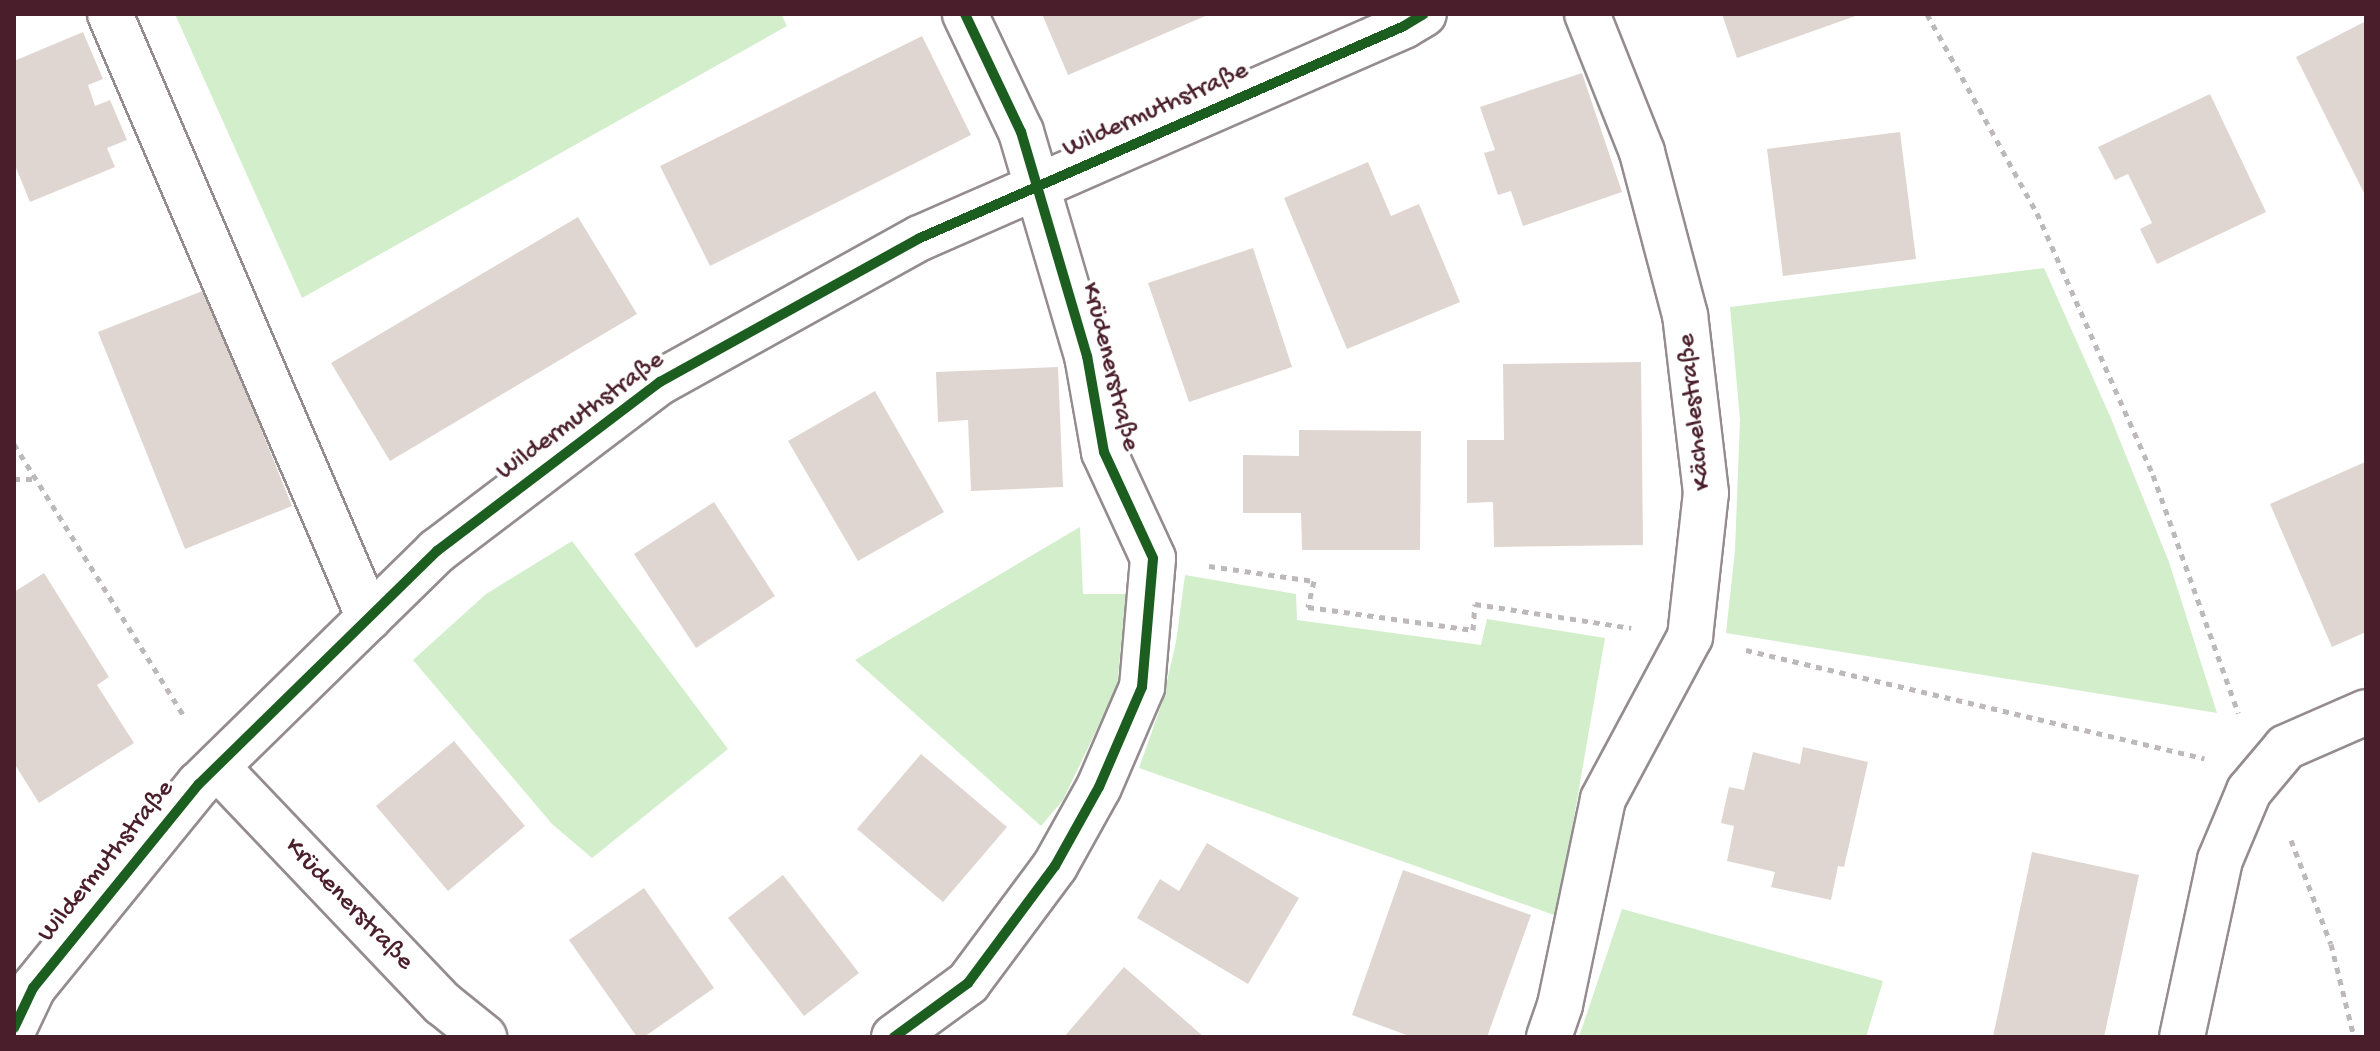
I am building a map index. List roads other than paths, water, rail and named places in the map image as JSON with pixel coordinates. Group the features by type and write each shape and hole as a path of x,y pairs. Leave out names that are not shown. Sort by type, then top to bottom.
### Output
{"street":[{"path":"110,14 369,618"},
{"name":"Krüdenerstraße","path":"894,1037 968,983 1055,866 1099,787 1142,687 1153,558 1104,452 1087,356 1021,132 965,14"},
{"name":"Wildermuthstraße","path":"14,1028 33,988 199,784 437,551 660,382 920,238 1404,26 1424,14"},
{"name":"Kächelestraße","path":"1549,1037 1560,1005 1603,799 1690,637 1706,493 1685,315 1642,152 1587,14"},
{"path":"2182,1037 2220,860 2249,791 2286,747 2366,712"},
{"name":"Krüdenerstraße","path":"217,767 443,1004 484,1037"}]}
